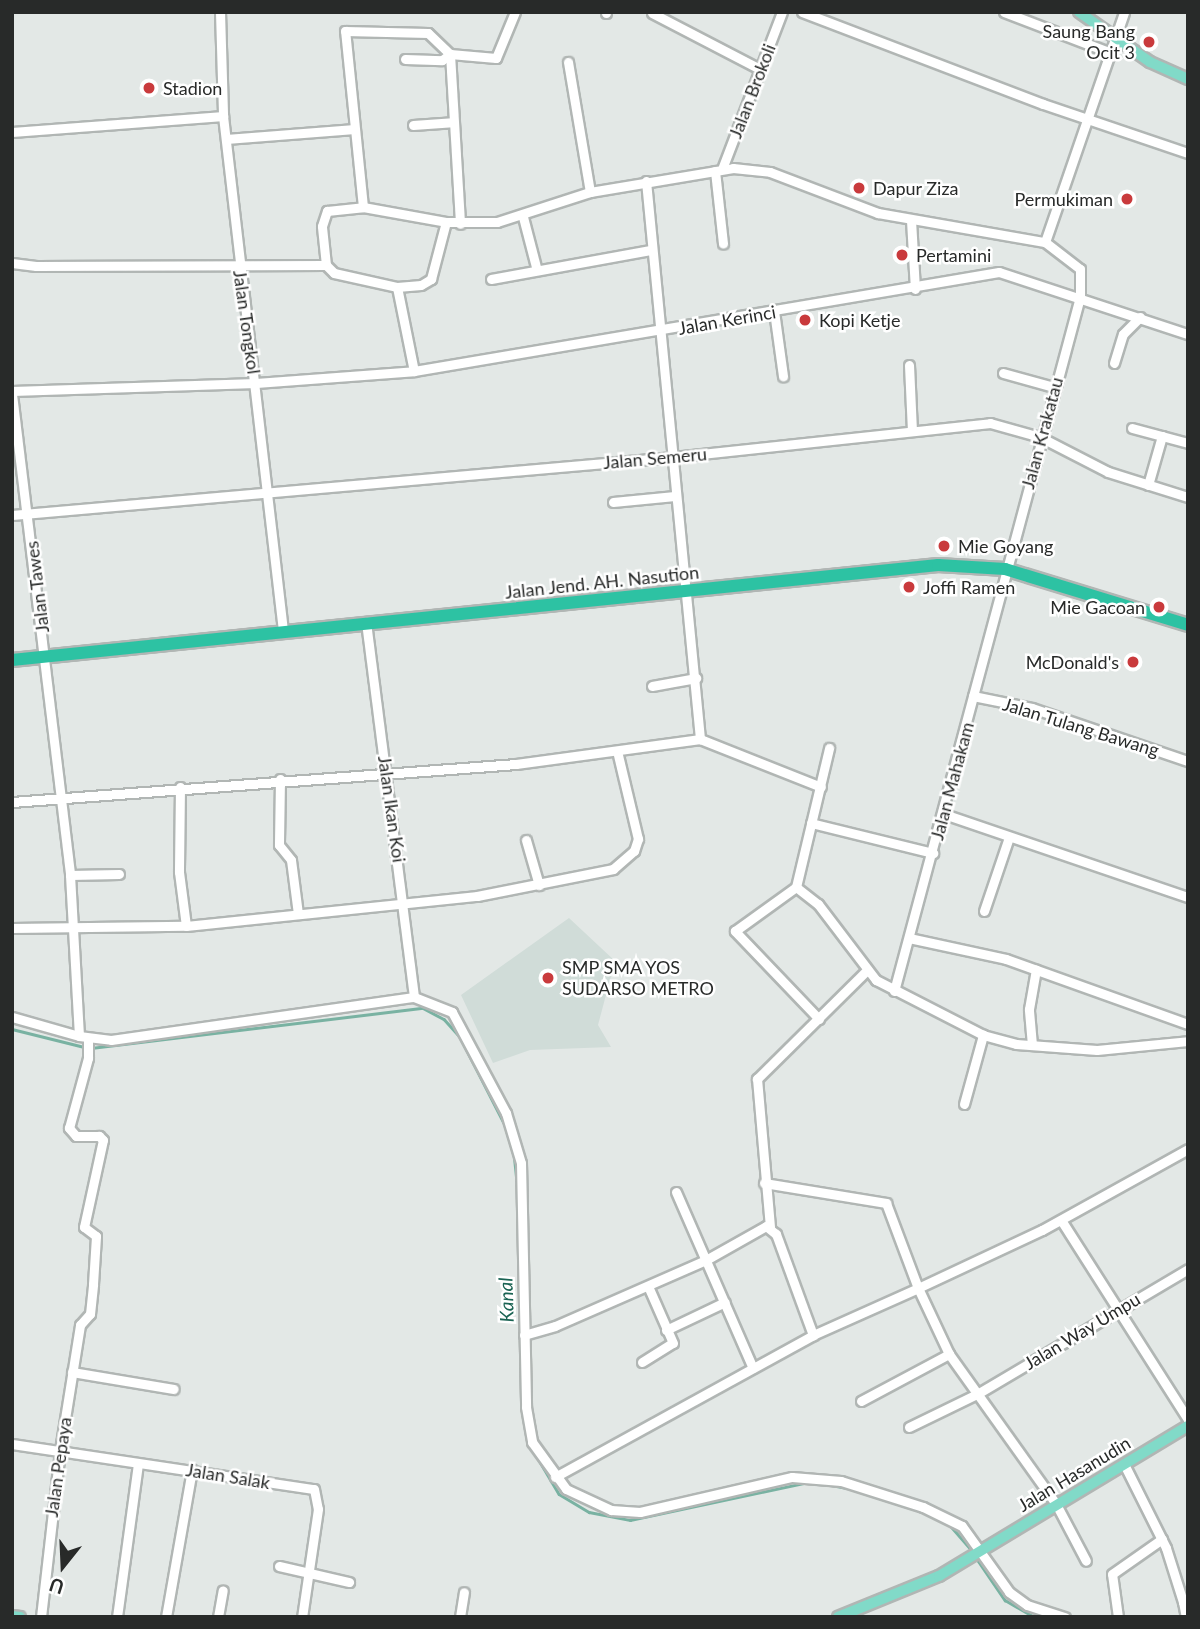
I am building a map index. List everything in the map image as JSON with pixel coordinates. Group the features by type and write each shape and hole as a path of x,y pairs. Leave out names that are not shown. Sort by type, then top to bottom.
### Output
{"highway":[{"name":"Jalan Jend. AH. Nasution","path":"12,660 366,622 684,592 898,566 1005,569 1188,625"}],"main road":[{"path":"1079,12 1114,40 1188,79"},
{"name":"Jalan Hasanudin","path":"838,1617 920,1585 1188,1426"},
{"path":"12,1616 20,1617"}],"street":[{"path":"214,12 220,13"},
{"path":"363,206 346,30 428,33 450,54 496,58 515,12"},
{"name":"Jalan Brokoli","path":"718,170 782,12"},
{"path":"802,12 1088,119 1188,153"},
{"path":"1004,12 1109,52"},
{"path":"1045,242 1124,12"},
{"name":"Jalan Tongkol","path":"220,13 223,116 283,631"},
{"path":"652,13 760,69"},
{"path":"405,59 442,60 450,54"},
{"path":"450,54 460,224"},
{"path":"568,62 590,192"},
{"path":"12,132 223,116"},
{"path":"413,125 452,122"},
{"path":"226,139 355,129"},
{"path":"718,170 723,244"},
{"path":"446,222 431,279 421,285 397,288 334,273 326,265 324,214 363,206 460,224 523,217 590,192 646,181 718,170 769,172 864,209 911,220 1045,242 1080,269 1080,297"},
{"path":"646,181 650,250 673,457 684,592 696,678 700,739"},
{"path":"523,217 536,267"},
{"path":"911,220 915,289"},
{"path":"491,279 536,267 650,250"},
{"path":"12,263 239,267 326,265"},
{"name":"Jalan Kerinci","path":"12,392 256,383 414,372 915,289 999,272 1188,334"},
{"path":"397,288 414,372"},
{"name":"Jalan Krakatau","path":"1005,569 1080,297"},
{"path":"774,311 783,376"},
{"path":"1114,363 1124,334 1139,317"},
{"path":"909,365 912,431"},
{"path":"1003,373 1054,387"},
{"name":"Jalan Tawes","path":"12,392 70,875 88,1058"},
{"name":"Jalan Semeru","path":"12,515 267,490 673,457 1000,423 1040,437 1108,472 1188,497"},
{"path":"1132,428 1188,443"},
{"path":"1149,485 1162,436"},
{"path":"613,502 675,496"},
{"name":"Jalan Mahakam","path":"894,991 944,814 1005,569"},
{"name":"Jalan Ikan Koi","path":"366,622 414,997"},
{"path":"652,686 696,678"},
{"name":"Jalan Tulang Bawang","path":"973,696 1032,708 1188,761"},
{"path":"12,802 280,779 544,761 700,739 821,787"},
{"path":"819,1019 735,931 796,887 830,748"},
{"path":"12,928 186,926 404,903 539,885 613,869 634,851 638,839 617,751"},
{"path":"280,779 279,845 291,860 298,914"},
{"path":"180,787 179,872 186,926"},
{"path":"944,814 1188,897"},
{"path":"811,823 933,853"},
{"path":"984,911 1009,837"},
{"path":"526,840 539,885"},
{"path":"70,875 119,874"},
{"path":"796,887 818,904 867,970 894,991 983,1035 1032,1045 1109,1050 1188,1041"},
{"path":"909,938 1036,970 1188,1024"},
{"path":"813,1335 770,1227 764,1183 757,1079 867,970"},
{"path":"1032,1045 1029,1009 1036,970"},
{"path":"12,1017 85,1038 111,1040 414,997 452,1012 506,1113 521,1163 524,1335 531,1443 555,1476 573,1494 596,1505 640,1512 792,1477 819,1477 944,1516 962,1526 1009,1592 1027,1605 1065,1617"},
{"path":"964,1104 983,1035"},
{"name":"Jalan Pepaya","path":"41,1617 60,1450 72,1372 84,1320 91,1310 97,1239 84,1227 103,1140 99,1136 76,1136 69,1128 88,1058"},
{"path":"555,1476 813,1335 1061,1220 1188,1149"},
{"path":"764,1183 886,1203 918,1287 949,1354 1056,1504 1086,1561"},
{"path":"676,1192 753,1368"},
{"path":"1061,1220 1188,1419"},
{"path":"524,1335 555,1326 648,1286 770,1227"},
{"name":"Jalan Way Umpu","path":"909,1427 977,1394 1118,1308 1188,1269"},
{"path":"642,1362 672,1346 648,1286"},
{"path":"666,1330 724,1302"},
{"path":"861,1401 949,1354"},
{"path":"72,1372 174,1389"},
{"name":"Jalan Salak","path":"12,1444 138,1464 192,1469 317,1492 302,1617"},
{"path":"117,1617 138,1464"},
{"path":"1124,1464 1162,1539 1185,1600 1186,1617"},
{"path":"166,1617 192,1469"},
{"path":"1118,1617 1112,1574 1162,1539"},
{"path":"279,1566 349,1582"},
{"path":"218,1617 223,1590"},
{"path":"460,1617 464,1592"}],"shaded area":[{"name":"SMP SMA YOS SUDARSO METRO","path":"569,918 615,961 598,1025 611,1047 530,1050 493,1063 461,995"}],"waterway":[{"name":"Kanal","path":"91,1048 423,1008 444,1019 460,1037 506,1127"},
{"name":"Kanal","path":"12,1029 84,1047"},
{"name":"Kanal","path":"514,1153 517,1181"},
{"name":"Kanal","path":"536,1455 559,1494 589,1512 630,1520 809,1482"},
{"name":"Kanal","path":"826,1484 847,1488"},
{"name":"Kanal","path":"949,1524 974,1553"},
{"name":"Kanal","path":"977,1559 1005,1600 1034,1617"}],"place":[{"name":"Saung Bang Ocit 3","path":"1149,42"},
{"name":"Stadion","path":"149,88"},
{"name":"Dapur Ziza","path":"859,188"},
{"name":"Permukiman","path":"1127,199"},
{"name":"Pertamini","path":"902,255"},
{"name":"Kopi Ketje","path":"805,320"},
{"name":"Mie Goyang","path":"944,546"},
{"name":"Joffi Ramen","path":"909,587"},
{"name":"Mie Gacoan","path":"1159,607"},
{"name":"McDonald's","path":"1133,662"},
{"name":"SMP SMA YOS SUDARSO METRO","path":"548,978"}]}
